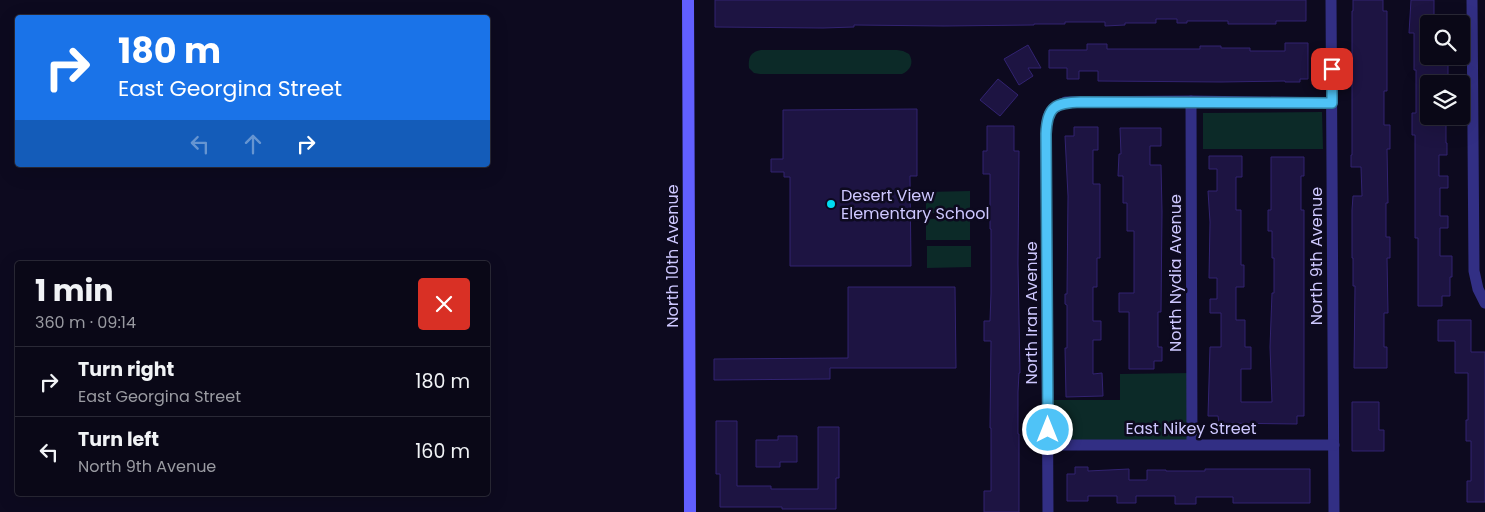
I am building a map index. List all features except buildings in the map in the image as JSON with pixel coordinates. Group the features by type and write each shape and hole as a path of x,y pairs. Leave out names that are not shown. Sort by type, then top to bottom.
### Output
{"main road":[{"name":"North 10th Avenue","path":"688,0 690,512"}],"street":[{"name":"North 9th Avenue","path":"1331,0 1334,512"},
{"path":"1472,0 1474,271 1478,290 1485,303"},
{"name":"North Iran Avenue","path":"1048,512 1046,120 1048,114 1056,106 1066,102 1190,102"},
{"path":"1190,102 1332,103"},
{"name":"North Nydia Avenue","path":"1190,102 1192,444"},
{"name":"East Nikey Street","path":"1048,445 1334,445"}],"green space":[{"path":"761,50 897,50 909,54 911,63 908,70 902,74 754,73 749,68 749,58 754,52"},
{"path":"1322,112 1323,149 1203,149 1203,113"},
{"path":"970,191 970,213 926,213 926,192"},
{"path":"970,218 970,240 926,240 926,219"},
{"path":"927,246 971,246 971,267 927,268"},
{"path":"1192,373 1192,444 1048,445 1048,400 1120,400 1120,374"}],"place":[{"name":"Desert View Elementary School","path":"831,204"}],"route":[{"path":"1048,430 1046,134 1048,114 1056,106 1066,102 1332,103 1332,69"}]}
